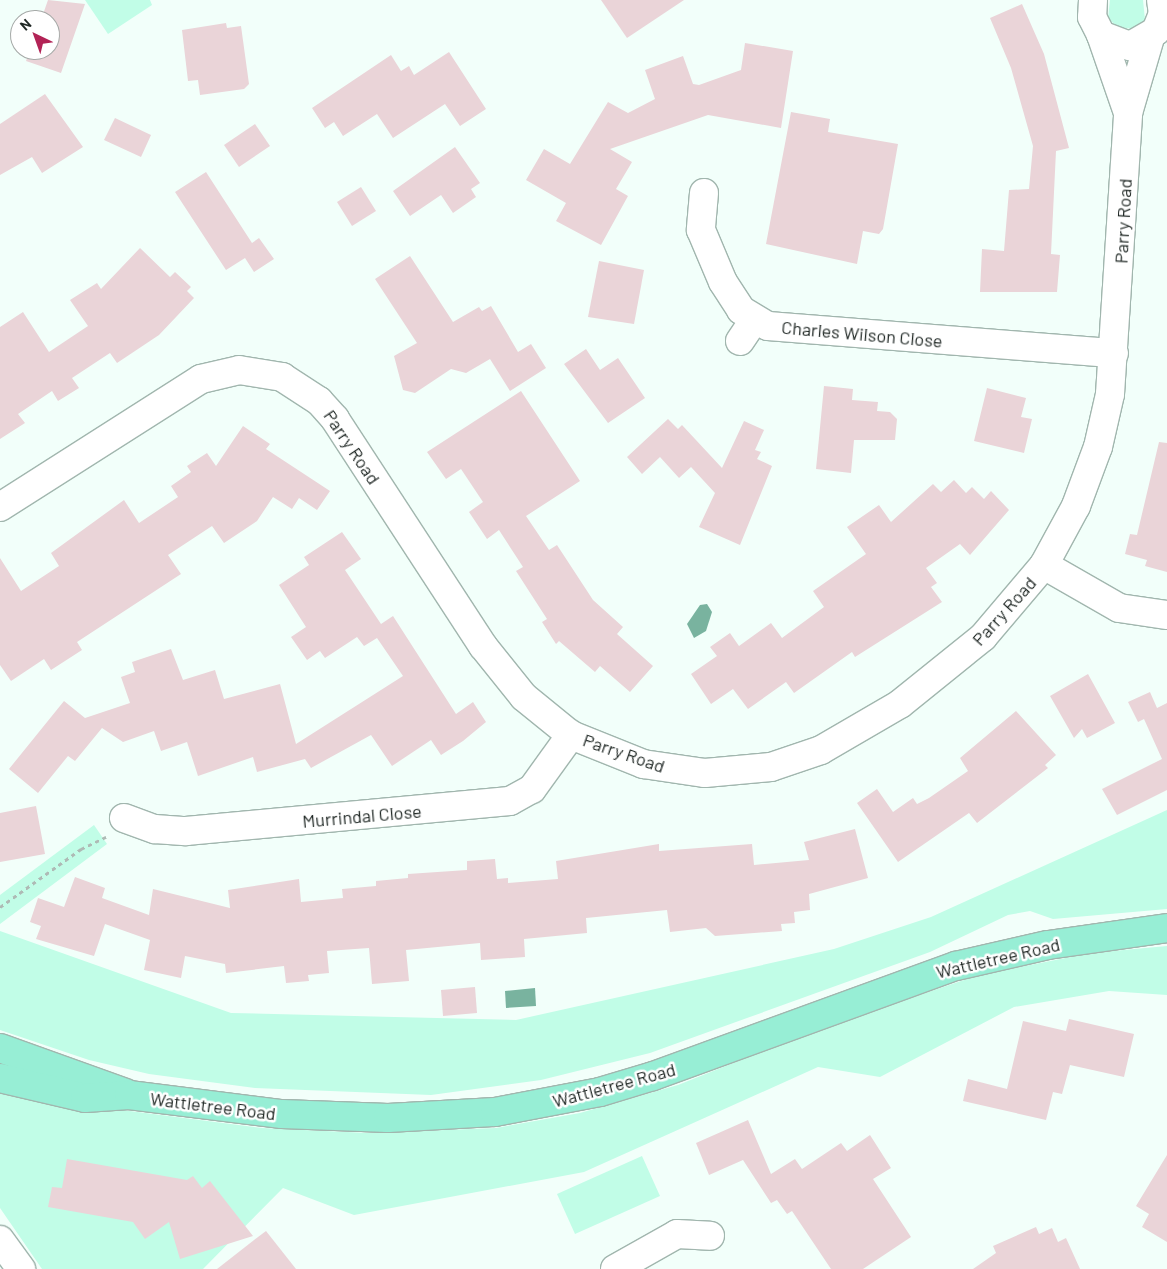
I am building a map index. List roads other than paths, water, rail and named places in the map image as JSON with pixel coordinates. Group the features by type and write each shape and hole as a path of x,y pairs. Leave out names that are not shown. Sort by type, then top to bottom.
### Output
{"main road":[{"name":"Wattletree Road","path":"0,1078 85,1098 129,1096 224,1109 336,1117 439,1116 544,1104 701,1060 956,966 1080,940 1167,928"},
{"name":"Wattletree Road","path":"1080,940 1167,938"},
{"name":"Wattletree Road","path":"0,1048 129,1096"}],"street":[{"name":"Parry Road","path":"1093,0 1092,17 1101,35 1128,113"},
{"name":"Parry Road","path":"0,507 201,379 239,370 282,377 319,401 335,419 493,659 524,696 571,735 619,756 677,770 738,772 798,759 847,738 929,683 989,632 1044,565 1088,476 1105,421 1114,353 1128,113 1159,20"},
{"path":"1101,35 1130,46 1159,20"},
{"name":"Charles Wilson Close","path":"704,193 699,218 707,247 747,331 783,328 1114,353"},
{"path":"1044,565 1119,608 1167,615"},
{"name":"Murrindal Close","path":"124,818 155,829 186,831 510,801 532,789 571,735"},
{"path":"616,1269 677,1234 710,1236"},
{"path":"0,1240 21,1269"}]}
